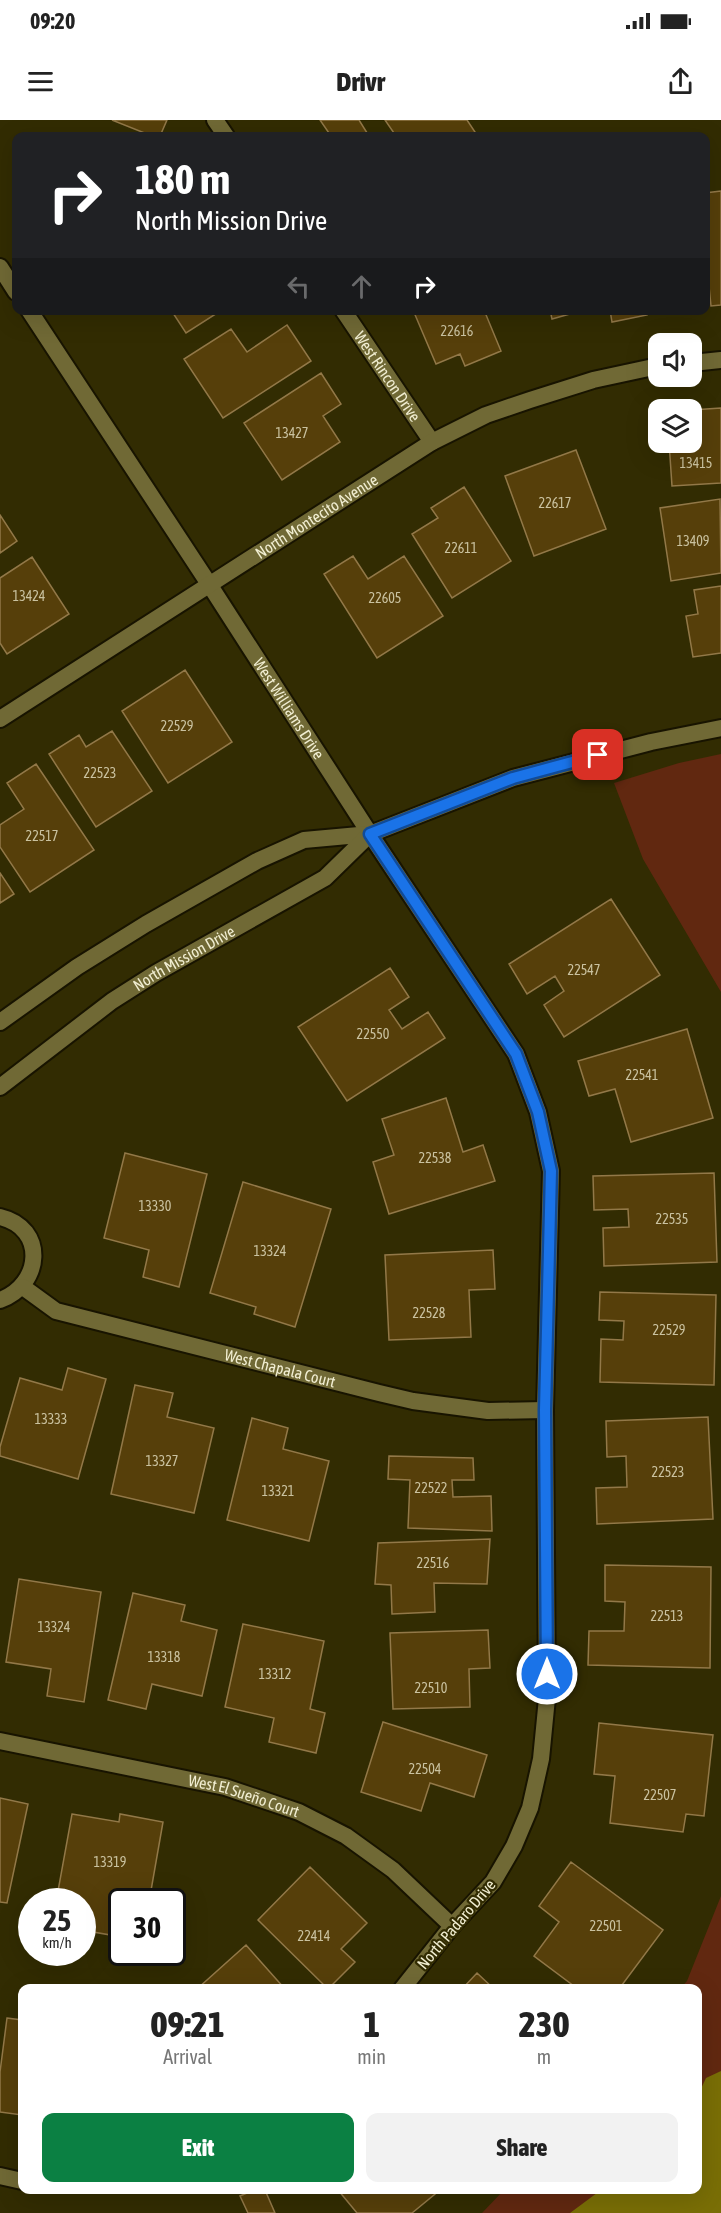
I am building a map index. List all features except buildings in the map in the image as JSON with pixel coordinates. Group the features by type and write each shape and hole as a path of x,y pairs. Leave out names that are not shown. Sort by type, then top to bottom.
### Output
{"street":[{"path":"0,267 12,286"},
{"name":"West Williams Drive","path":"32,315 370,834"},
{"name":"West Rincon Drive","path":"347,315 432,442"},
{"path":"702,362 721,360"},
{"name":"North Montecito Avenue","path":"0,719 432,442 486,415 593,380 648,368"},
{"name":"North Mission Drive","path":"0,1022 77,967 197,893 304,840 370,834 513,778 651,742 721,728"},
{"name":"North Mission Drive","path":"0,1087 103,1008 156,973 325,878 370,834"},
{"name":"North Padaro Drive","path":"370,834 516,1054 538,1112 551,1171 545,1410 547,1698 541,1759 530,1808 514,1846 493,1882 452,1926 406,1984"},
{"path":"0,1217 7,1218 19,1226 28,1236 33,1249 34,1263 23,1287 11,1296 0,1299"},
{"name":"West Chapala Court","path":"23,1287 56,1311 379,1393 413,1401 488,1411 545,1410"},
{"name":"West El Sueño Court","path":"0,1741 225,1787 299,1812 346,1836 393,1870 452,1926"},
{"path":"0,2176 18,2180"}],"shaded area":[{"path":"721,754 721,992 643,859 614,783 679,763"},
{"path":"721,1896 721,2213 482,2213 500,2194 702,2194 702,1984 684,1984"},
{"path":"721,2071 721,2213 570,2213 596,2194 702,2194 702,2086 706,2078"}],"route":[{"path":"547,1674 545,1410 551,1171 538,1112 516,1054 370,834 513,778 598,755"}]}
